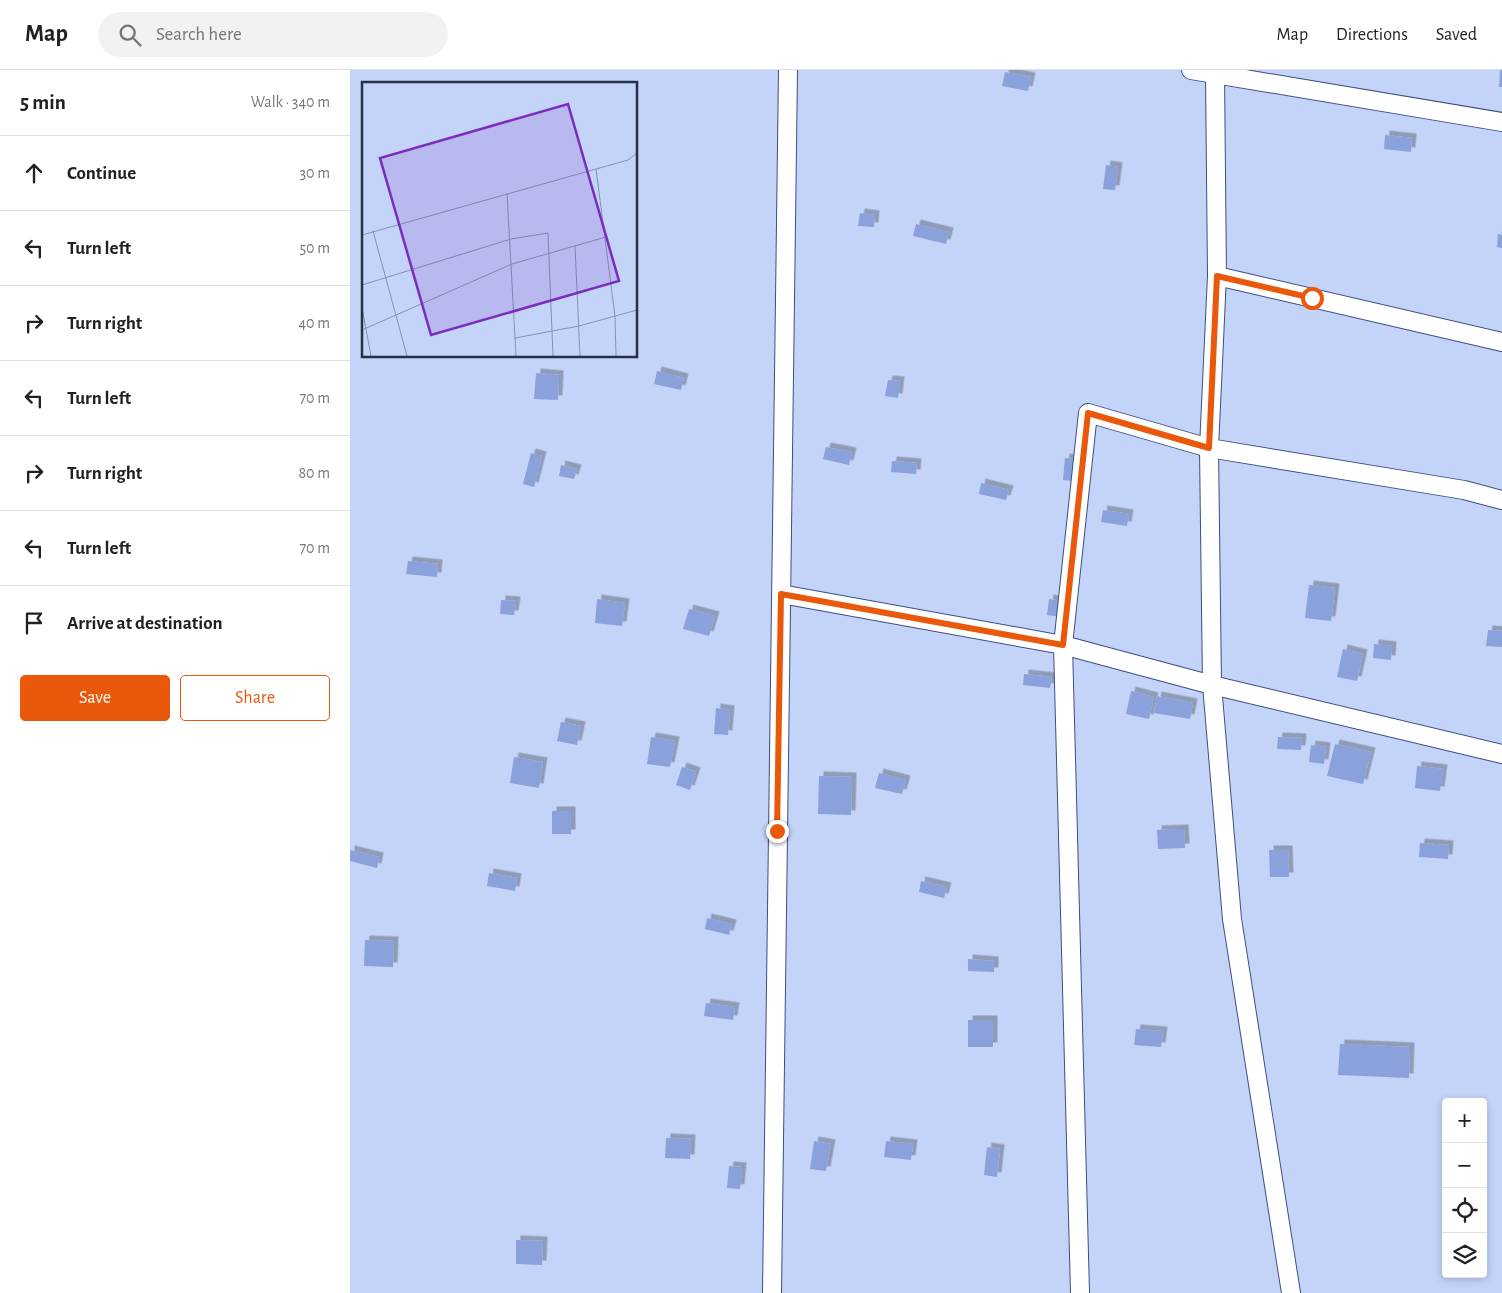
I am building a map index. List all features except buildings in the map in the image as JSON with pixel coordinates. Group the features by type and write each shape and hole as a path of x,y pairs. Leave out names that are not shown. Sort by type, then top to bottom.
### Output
{"street":[{"path":"772,1293 788,70"},
{"path":"1191,70 1502,122"},
{"path":"1215,73 1217,276 1209,448 1212,685 1232,918 1291,1293"},
{"path":"1217,276 1502,342"},
{"path":"1080,1293 1063,645 1088,413 1209,448 1464,490 1502,500"},
{"path":"781,594 1063,645 1212,685 1502,754"}],"route":[{"path":"777,831 781,594 1063,645 1088,413 1209,448 1217,276 1312,298"}]}
